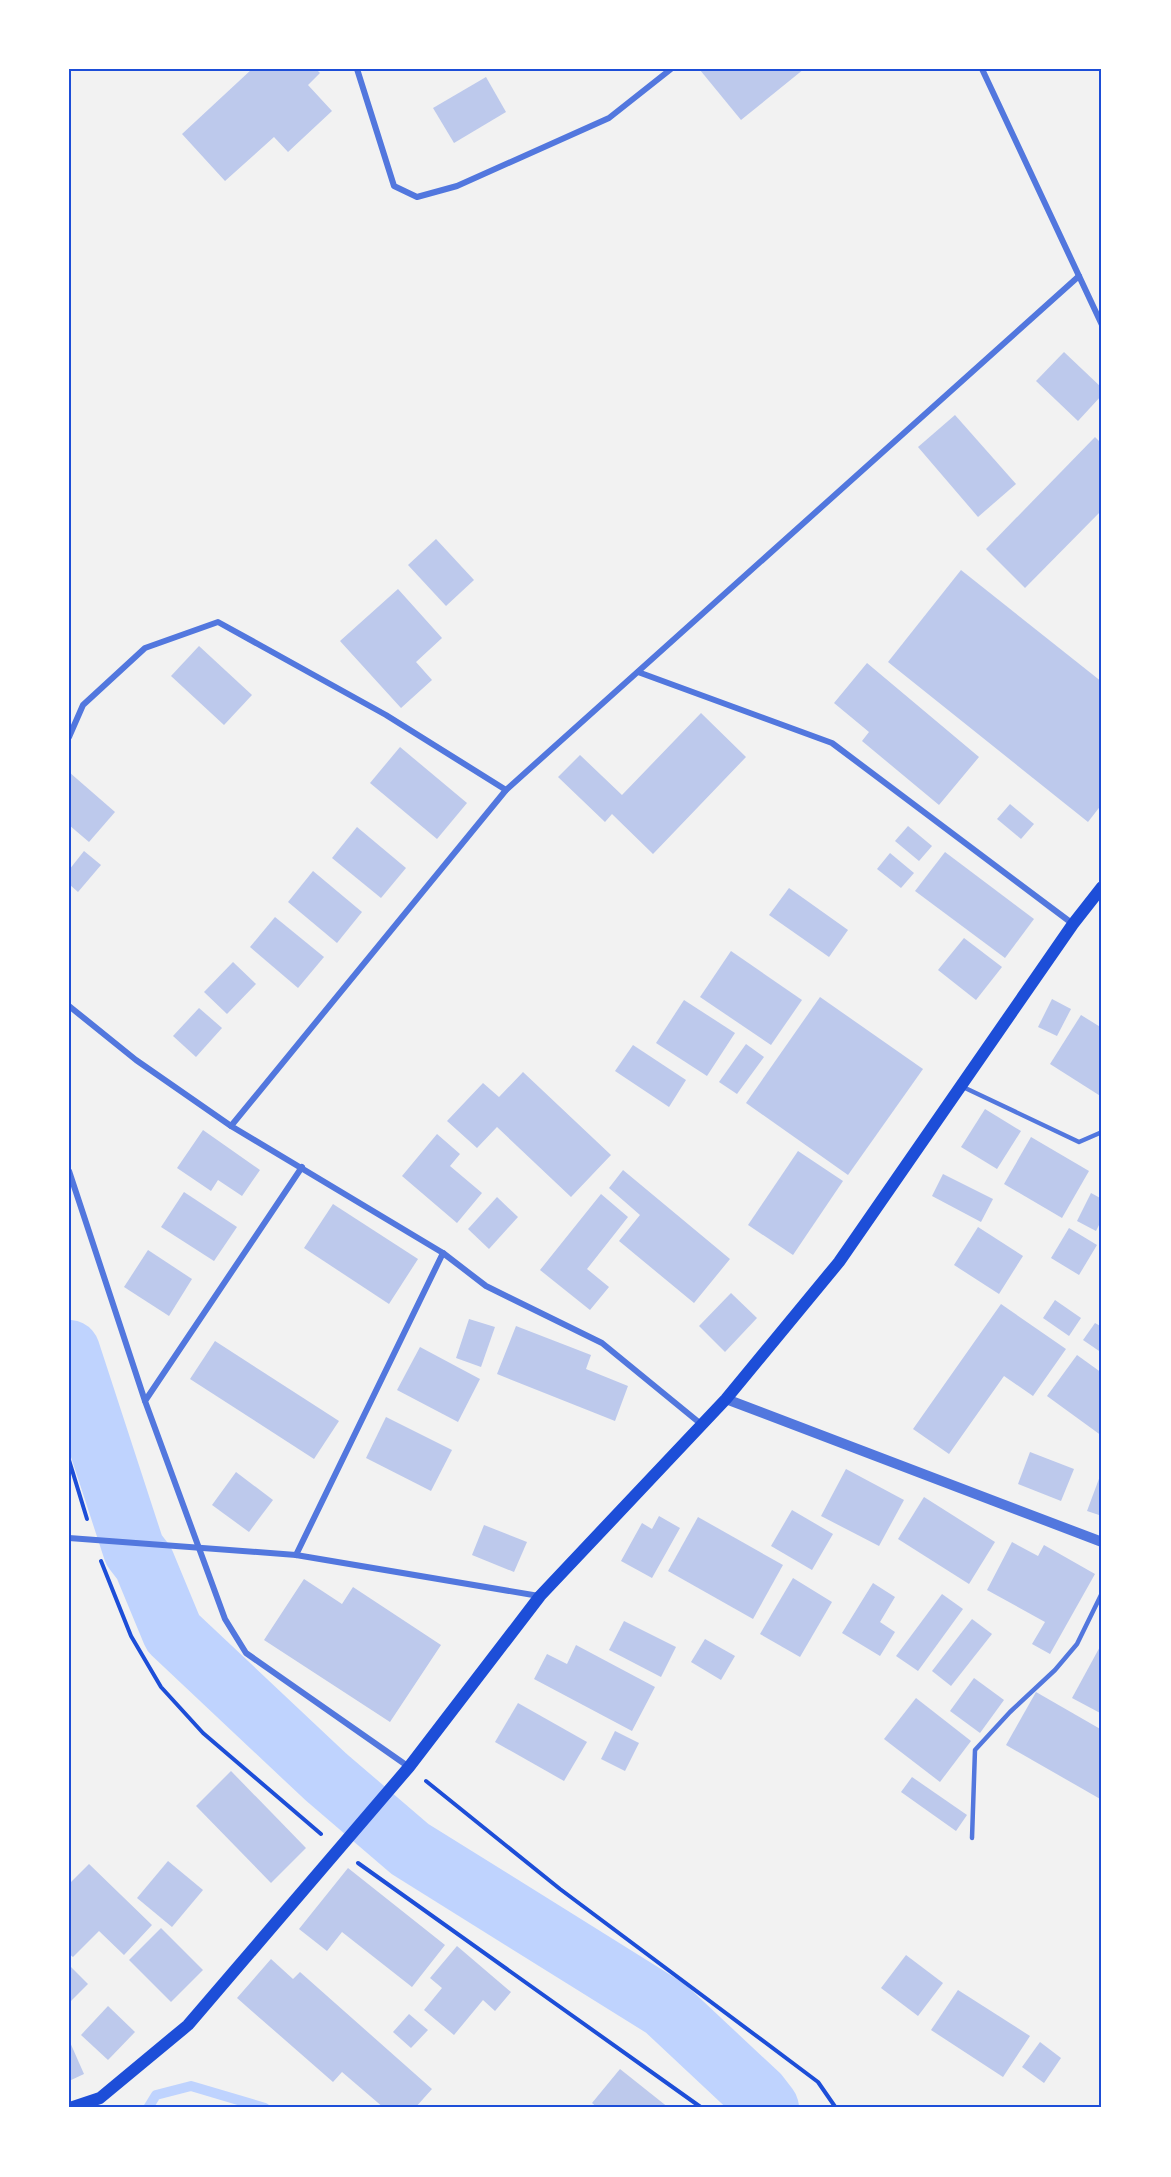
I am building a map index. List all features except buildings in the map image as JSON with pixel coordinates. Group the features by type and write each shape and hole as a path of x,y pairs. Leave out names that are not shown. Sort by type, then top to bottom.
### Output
{"main road":[{"path":"70,2108 100,2098 188,2025 409,1767 540,1596 726,1399 839,1262 1073,924 1102,887"}],"street":[{"path":"357,69 394,186 417,198 457,186 609,118 671,69"},
{"path":"982,69 1102,325"},
{"path":"231,1126 506,790 1079,276"},
{"path":"69,737 83,705 145,648 218,622 386,715 506,790"},
{"path":"638,672 832,743 1073,924"},
{"path":"69,1006 136,1060 231,1126 443,1253 486,1286 602,1343 701,1424"},
{"path":"145,1401 302,1167"},
{"path":"69,1171 145,1401 225,1619 246,1653 409,1767"},
{"path":"296,1555 443,1253"},
{"path":"726,1399 1102,1542"},
{"path":"69,1539 296,1555 540,1596"}],"lane":[{"path":"961,1086 1079,1142 1102,1132"},
{"path":"972,1838 975,1750 1010,1712 1055,1670 1077,1644 1102,1593"}],"path":[{"path":"69,1460 92,1540 131,1636 161,1688 203,1733 339,1849 702,2108"},
{"path":"409,1767 560,1889 818,2082 836,2108"}],"waterway":[{"path":"69,1351 134,1550 144,1563 173,1633 326,1777 410,1849 665,2008 758,2095 768,2108"},
{"path":"148,2108 156,2095 191,2086 265,2108"}]}
